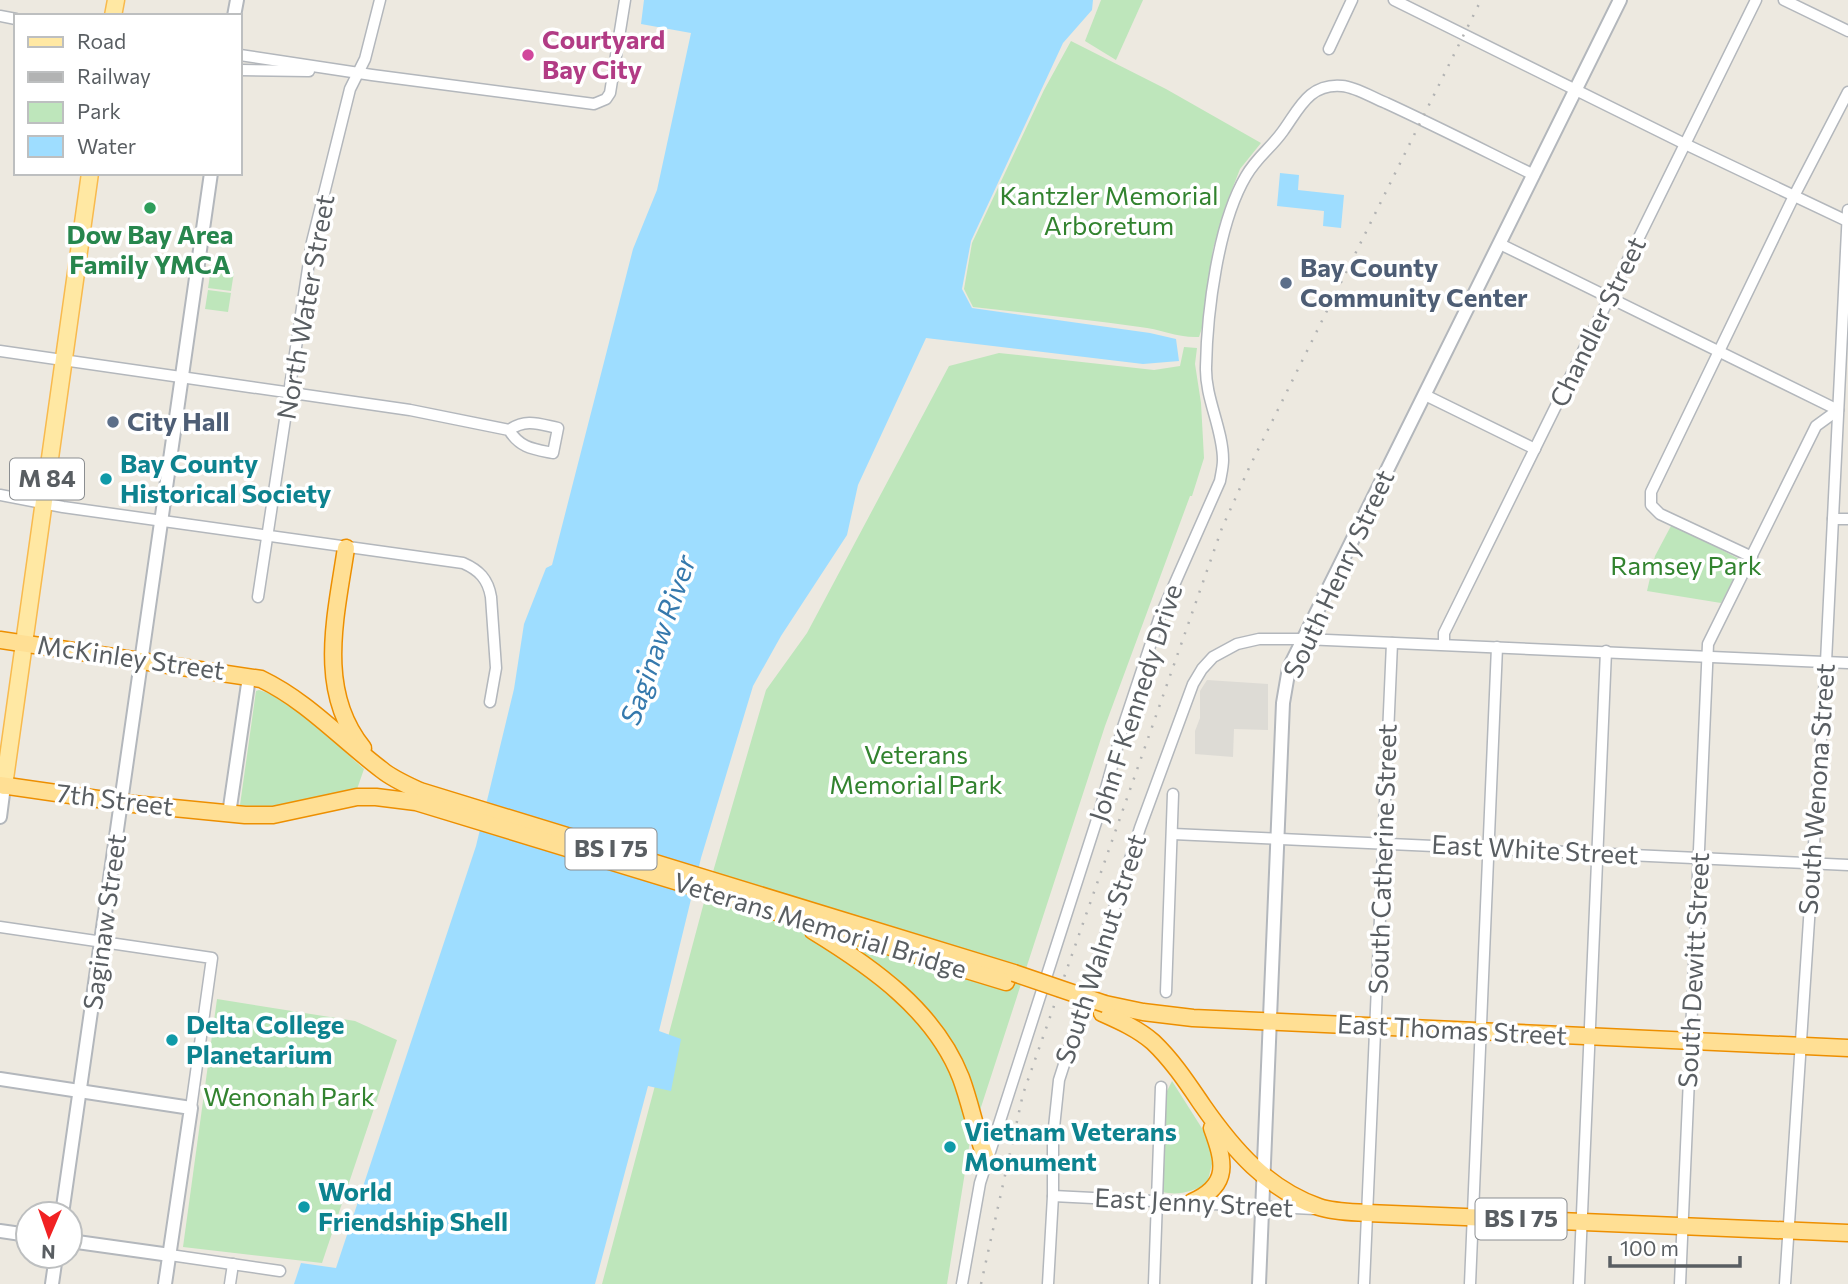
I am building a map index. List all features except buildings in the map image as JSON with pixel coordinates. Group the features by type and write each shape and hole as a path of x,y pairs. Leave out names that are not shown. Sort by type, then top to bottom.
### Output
{"highway":[{"path":"346,548 332,648 334,686 340,710 352,731 383,771"},
{"name":"McKinley Street","path":"0,640 255,678"},
{"name":"Veterans Memorial Bridge","path":"255,678 281,689 309,709 383,771 448,805 1103,1009 1137,1030 1176,1067 1241,1157 1263,1176"},
{"name":"7th Street","path":"2,786 229,814"},
{"name":"Veterans Memorial Bridge","path":"229,814 273,815 339,800 376,797 448,805"},
{"name":"Veterans Memorial Bridge","path":"771,904 793,919 1012,979"},
{"path":"793,919 858,960 919,1011 951,1057 961,1078 987,1161"},
{"name":"East Thomas Street","path":"1103,1009 1376,1027 1800,1045"},
{"name":"BS I 75","path":"1800,1045 1848,1048"},
{"path":"1192,1202 1207,1195 1214,1188 1219,1180 1222,1164 1219,1147 1203,1106"},
{"name":"East Jenny Street","path":"1263,1176 1319,1207 1335,1210 1788,1231"},
{"name":"BS I 75","path":"1788,1231 1848,1233"}],"main road":[{"name":"M 84","path":"2,786 90,175"}],"street":[{"name":"North Water Street","path":"258,597 312,242 350,89 365,58 380,0"},
{"path":"242,55 594,104 606,99 613,84 625,0"},
{"path":"1329,49 1352,0"},
{"path":"1394,0 1847,221"},
{"name":"South Henry Street","path":"1259,1284 1285,685 1289,668 1620,0"},
{"name":"Chandler Street","path":"1444,644 1444,633 1756,0"},
{"path":"1784,0 1848,32"},
{"path":"242,70 345,71"},
{"name":"John F Kennedy Drive","path":"962,1284 980,1182 1159,619 1220,481 1223,460 1206,383 1207,344 1212,292 1221,247 1236,195 1245,177 1257,157 1284,130 1302,102 1314,91 1344,86 1422,120 1534,175"},
{"path":"1752,557 1660,514 1651,505 1653,484 1848,92"},
{"name":"Saginaw Street","path":"64,1200 211,175"},
{"name":"South Wenona Street","path":"1784,1284 1826,662 1838,410 1845,368 1848,210"},
{"path":"1500,244 1838,410"},
{"path":"0,351 410,411 509,430 519,423 529,422 558,428 553,453 524,447 515,440 509,430"},
{"path":"1425,395 1535,449"},
{"name":"South Dewitt Street","path":"1680,1284 1708,644 1816,426 1838,410"},
{"path":"0,495 63,508 463,563 482,574 490,588 496,668 492,697"},
{"path":"1833,519 1848,519"},
{"name":"South Walnut Street","path":"1048,1284 1053,1137 1059,1080 1136,841 1193,684 1213,657 1237,644 1259,639 1304,639"},
{"path":"1304,639 1848,663"},
{"name":"South Catherine Street","path":"1364,1284 1392,643"},
{"path":"1470,1284 1497,647"},
{"path":"1579,1284 1606,651"},
{"path":"229,814 255,678"},
{"path":"0,817 2,786"},
{"path":"1166,992 1173,794"},
{"name":"East White Street","path":"1173,834 1848,864"},
{"path":"0,927 212,958 165,1284"},
{"path":"0,1079 191,1108"},
{"path":"1154,1284 1161,1087"},
{"name":"East Jenny Street","path":"1053,1196 1335,1210"},
{"path":"84,1243 280,1270"},
{"path":"230,1284 233,1264"}],"shaded area":[{"path":"1207,680 1268,684 1268,730 1234,729 1233,757 1195,754 1195,731 1200,718 1200,691"}],"green space":[{"path":"1101,0 1143,0 1116,60 1085,41"},
{"name":"Kantzler Memorial Arboretum","path":"1071,41 1166,89 1261,143 1240,169 1224,210 1213,249 1199,337 1119,324 973,307 964,289 972,243 1044,90"},
{"path":"211,269 234,272 231,291 208,288"},
{"path":"208,290 231,293 228,312 205,309"},
{"name":"Veterans Memorial Park","path":"1184,347 1197,348 1195,364 1201,403 1204,458 1105,726 970,1141 947,1284 602,1284 703,906 766,690 807,633 949,366 999,353 1154,370 1180,366"},
{"name":"Ramsey Park","path":"1672,524 1739,559 1741,565 1721,603 1647,591 1655,556"},
{"path":"256,691 288,703 364,769 356,792 244,813 240,805"},
{"name":"Wenonah Park","path":"217,999 355,1021 397,1040 322,1263 183,1247"},
{"path":"1172,1081 1210,1141 1212,1164 1207,1184 1180,1193 1163,1192 1162,1188 1166,1093"}],"water":[{"name":"Saginaw River","path":"644,0 1093,0 1092,10 1063,43 971,241 962,289 972,308 1176,339 1179,361 1143,364 926,338 858,485 847,535 781,636 753,686 701,858 659,1031 681,1039 671,1091 648,1086 595,1284 294,1284 301,1263 336,1268 476,846 514,689 524,624 546,568 552,565 633,249 657,190 691,33 641,24"},
{"path":"1280,173 1299,175 1298,190 1344,195 1341,228 1323,226 1324,211 1277,206"}],"railway":[{"path":"981,1284 1023,1094 1222,528 1249,468 1481,0"}],"place":[{"name":"Courtyard Bay City","path":"528,55"},
{"name":"Dow Bay Area Family YMCA","path":"150,208"},
{"name":"Bay County Community Center","path":"1286,283"},
{"name":"City Hall","path":"113,422"},
{"name":"Bay County Historical Society","path":"106,479"},
{"name":"Delta College Planetarium","path":"172,1040"},
{"name":"Vietnam Veterans Monument","path":"950,1147"},
{"name":"World Friendship Shell","path":"304,1207"}]}
